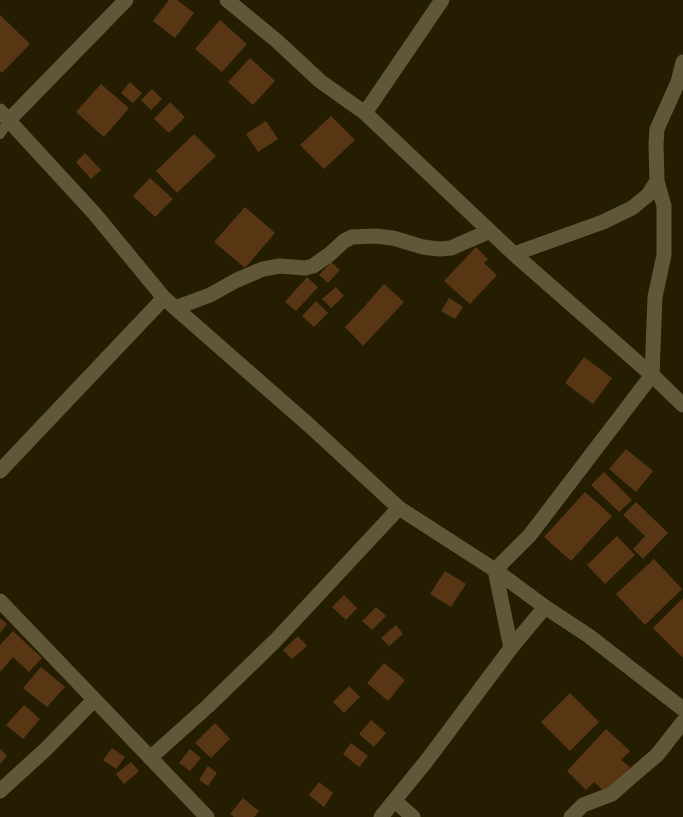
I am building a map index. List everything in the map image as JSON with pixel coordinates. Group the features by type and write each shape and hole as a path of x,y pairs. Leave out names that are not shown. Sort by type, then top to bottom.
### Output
{"street":[{"path":"126,0 4,115 94,213 164,298 310,426 399,508 495,570 545,607 589,636 683,709"},
{"path":"227,0 277,41 320,81 365,113 514,254 652,375 683,405"},
{"path":"365,113 442,0"},
{"path":"495,570 530,535 652,375 655,297 664,255 664,206 657,181 657,129 678,82 683,62"},
{"path":"514,254 603,222 632,208 648,195 657,181"},
{"path":"175,308 210,295 237,280 263,269 280,266 305,268 313,266 344,241 352,237 375,236 393,238 423,247 440,249 451,248 490,231"},
{"path":"0,471 164,298"},
{"path":"150,758 208,706 275,641 399,508"},
{"path":"495,570 511,648"},
{"path":"0,601 207,817"},
{"path":"381,817 511,648 545,607"},
{"path":"0,792 94,700"},
{"path":"571,817 583,805 605,798 624,784 657,755 683,722"},
{"path":"395,801 413,817"}],"lane":[{"path":"0,134 4,115"}],"building":[{"path":"169,0 177,0 194,13 175,38 153,21"},
{"path":"0,15 30,44 2,73 0,71"},
{"path":"220,20 247,44 222,72 195,49"},
{"path":"250,58 275,81 253,105 228,82"},
{"path":"130,82 142,93 133,103 121,93"},
{"path":"101,84 129,108 104,137 76,112"},
{"path":"152,89 162,99 151,110 141,100"},
{"path":"170,102 185,117 169,133 154,119"},
{"path":"331,116 355,140 324,169 300,145"},
{"path":"266,121 278,139 258,152 246,134"},
{"path":"194,134 216,156 177,193 156,171"},
{"path":"85,153 101,170 91,179 76,162"},
{"path":"150,178 173,199 155,217 133,196"},
{"path":"245,207 275,233 245,268 214,242"},
{"path":"476,247 488,259 484,263 497,275 470,304 444,281"},
{"path":"331,262 340,270 328,283 319,275"},
{"path":"307,277 318,287 296,311 285,302"},
{"path":"384,284 404,302 363,346 345,327"},
{"path":"336,287 344,296 331,308 322,299"},
{"path":"449,298 463,307 455,319 441,311"},
{"path":"316,301 328,313 314,327 302,316"},
{"path":"584,357 612,378 593,404 565,383"},
{"path":"626,449 653,471 636,492 609,469"},
{"path":"604,472 632,500 619,512 591,485"},
{"path":"585,492 612,516 571,561 544,537"},
{"path":"636,502 668,533 643,559 633,549 645,536 623,515"},
{"path":"617,536 635,555 605,584 587,565"},
{"path":"654,559 682,589 645,625 616,594"},
{"path":"445,571 466,584 451,607 430,594"},
{"path":"344,595 357,608 346,620 332,607"},
{"path":"683,598 683,658 653,628"},
{"path":"376,607 386,616 372,630 362,621"},
{"path":"0,618 7,624 0,633"},
{"path":"396,625 403,634 389,646 381,638"},
{"path":"13,631 42,658 29,672 13,657 0,672 0,645"},
{"path":"298,636 307,646 292,659 283,650"},
{"path":"384,663 405,680 388,701 367,683"},
{"path":"41,667 65,687 47,707 23,688"},
{"path":"349,686 360,697 344,713 333,702"},
{"path":"570,693 599,722 570,751 541,722"},
{"path":"24,705 40,719 23,739 6,725"},
{"path":"371,720 386,733 374,747 359,734"},
{"path":"215,723 230,739 211,758 195,743"},
{"path":"606,729 630,751 621,760 630,767 606,793 594,782 586,790 567,771"},
{"path":"351,743 368,756 359,767 343,754"},
{"path":"112,748 125,757 116,769 103,760"},
{"path":"0,749 7,756 0,764"},
{"path":"190,749 201,758 190,771 179,763"},
{"path":"131,762 139,771 124,784 116,774"},
{"path":"208,766 217,773 208,786 199,780"},
{"path":"319,782 333,793 324,807 309,795"},
{"path":"243,798 259,811 254,817 234,817 230,814"}]}
